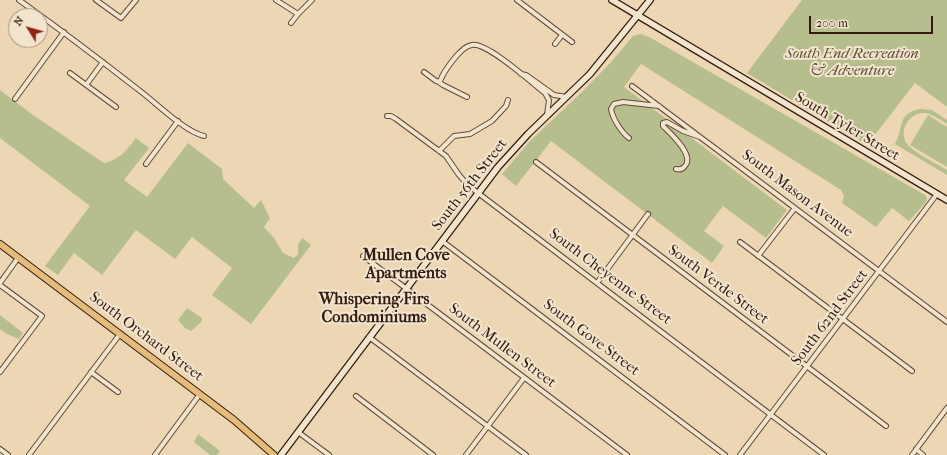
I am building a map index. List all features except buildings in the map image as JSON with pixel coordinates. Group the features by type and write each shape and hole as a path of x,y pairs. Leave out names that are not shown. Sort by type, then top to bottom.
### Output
{"main road":[{"name":"South Tyler Street","path":"612,0 947,200"},
{"name":"South 56th Street","path":"281,455 478,193 512,151 595,68 650,0"},
{"name":"South Orchard Street","path":"0,244 239,424 274,455"}],"street":[{"path":"19,0 64,32 178,120 198,134 204,136"},
{"path":"96,0 121,18 136,0"},
{"path":"276,0 298,14"},
{"path":"291,23 312,0"},
{"path":"517,0 572,42"},
{"path":"15,99 64,32"},
{"path":"556,44 562,35"},
{"path":"440,82 443,75 462,50 468,46 480,46 490,51 547,95 549,103 547,115"},
{"path":"86,85 102,62"},
{"path":"424,72 436,81 467,98"},
{"path":"70,74 116,107"},
{"path":"521,74 526,75 554,95 567,97"},
{"name":"South Mason Avenue","path":"632,86 947,322"},
{"path":"439,151 454,136 472,133 492,121 506,106 508,100"},
{"path":"629,138 622,131 613,115 611,108 614,104 623,102 660,106"},
{"name":"South Cheyenne Street","path":"387,116 391,116 396,119 439,151 448,159 467,184 478,193 824,455"},
{"path":"146,164 178,120"},
{"path":"676,169 686,166 688,156 673,135 663,126 663,123 667,122 688,134 703,138"},
{"name":"South Verde Street","path":"536,162 886,426"},
{"name":"South 62nd Street","path":"740,455 937,194"},
{"path":"758,256 795,208"},
{"path":"597,283 648,214"},
{"name":"South Gove Street","path":"442,241 725,455"},
{"path":"740,242 912,371"},
{"name":"South Mullen Street","path":"363,256 627,455"},
{"path":"0,372 42,316 0,284 18,258"},
{"path":"29,455 120,334"},
{"path":"369,337 526,455"},
{"path":"91,372 118,392"},
{"path":"466,455 524,378"},
{"path":"155,455 200,394"},
{"path":"356,396 433,455"},
{"path":"912,455 947,408"},
{"path":"298,432 329,455"},
{"path":"0,449 8,455"},
{"path":"916,450 923,455"}],"green space":[{"name":"South End Recreation & Adventure","path":"802,0 947,0 947,107 915,83 867,145 747,73"},
{"path":"641,34 651,38 925,195 927,198 926,202 909,221 892,208 876,227 842,203 844,196 841,190 641,64 624,87 787,210 766,238 723,206 704,231 724,246 712,263 551,141 516,186 502,174 530,141 582,92 612,61 633,36"},
{"path":"0,90 33,115 104,163 118,157 136,138 149,148 124,180 147,197 188,143 222,169 223,179 254,208 261,200 270,218 264,227 274,238 283,253 294,258 298,254 298,245 302,238 311,245 251,324 212,295 232,268 192,237 175,259 136,230 102,275 74,253 58,275 45,266 90,206 0,138"},
{"path":"920,109 932,110 947,120 947,124 936,117 925,113 914,116 907,123 905,128 904,134 907,144 914,151 947,170 947,175 895,144 904,118 912,111"},
{"path":"928,115 947,127 947,167 910,145"},
{"path":"187,308 202,318 201,322 191,331 185,328 178,320"},
{"path":"0,315 23,333 19,339 0,329"},
{"path":"198,434 220,451 217,455 210,455 194,442"}],"district":[{"name":"Mullen Cove Apartments","path":"406,265"},
{"name":"Whispering Firs Condominiums","path":"374,309"}]}
